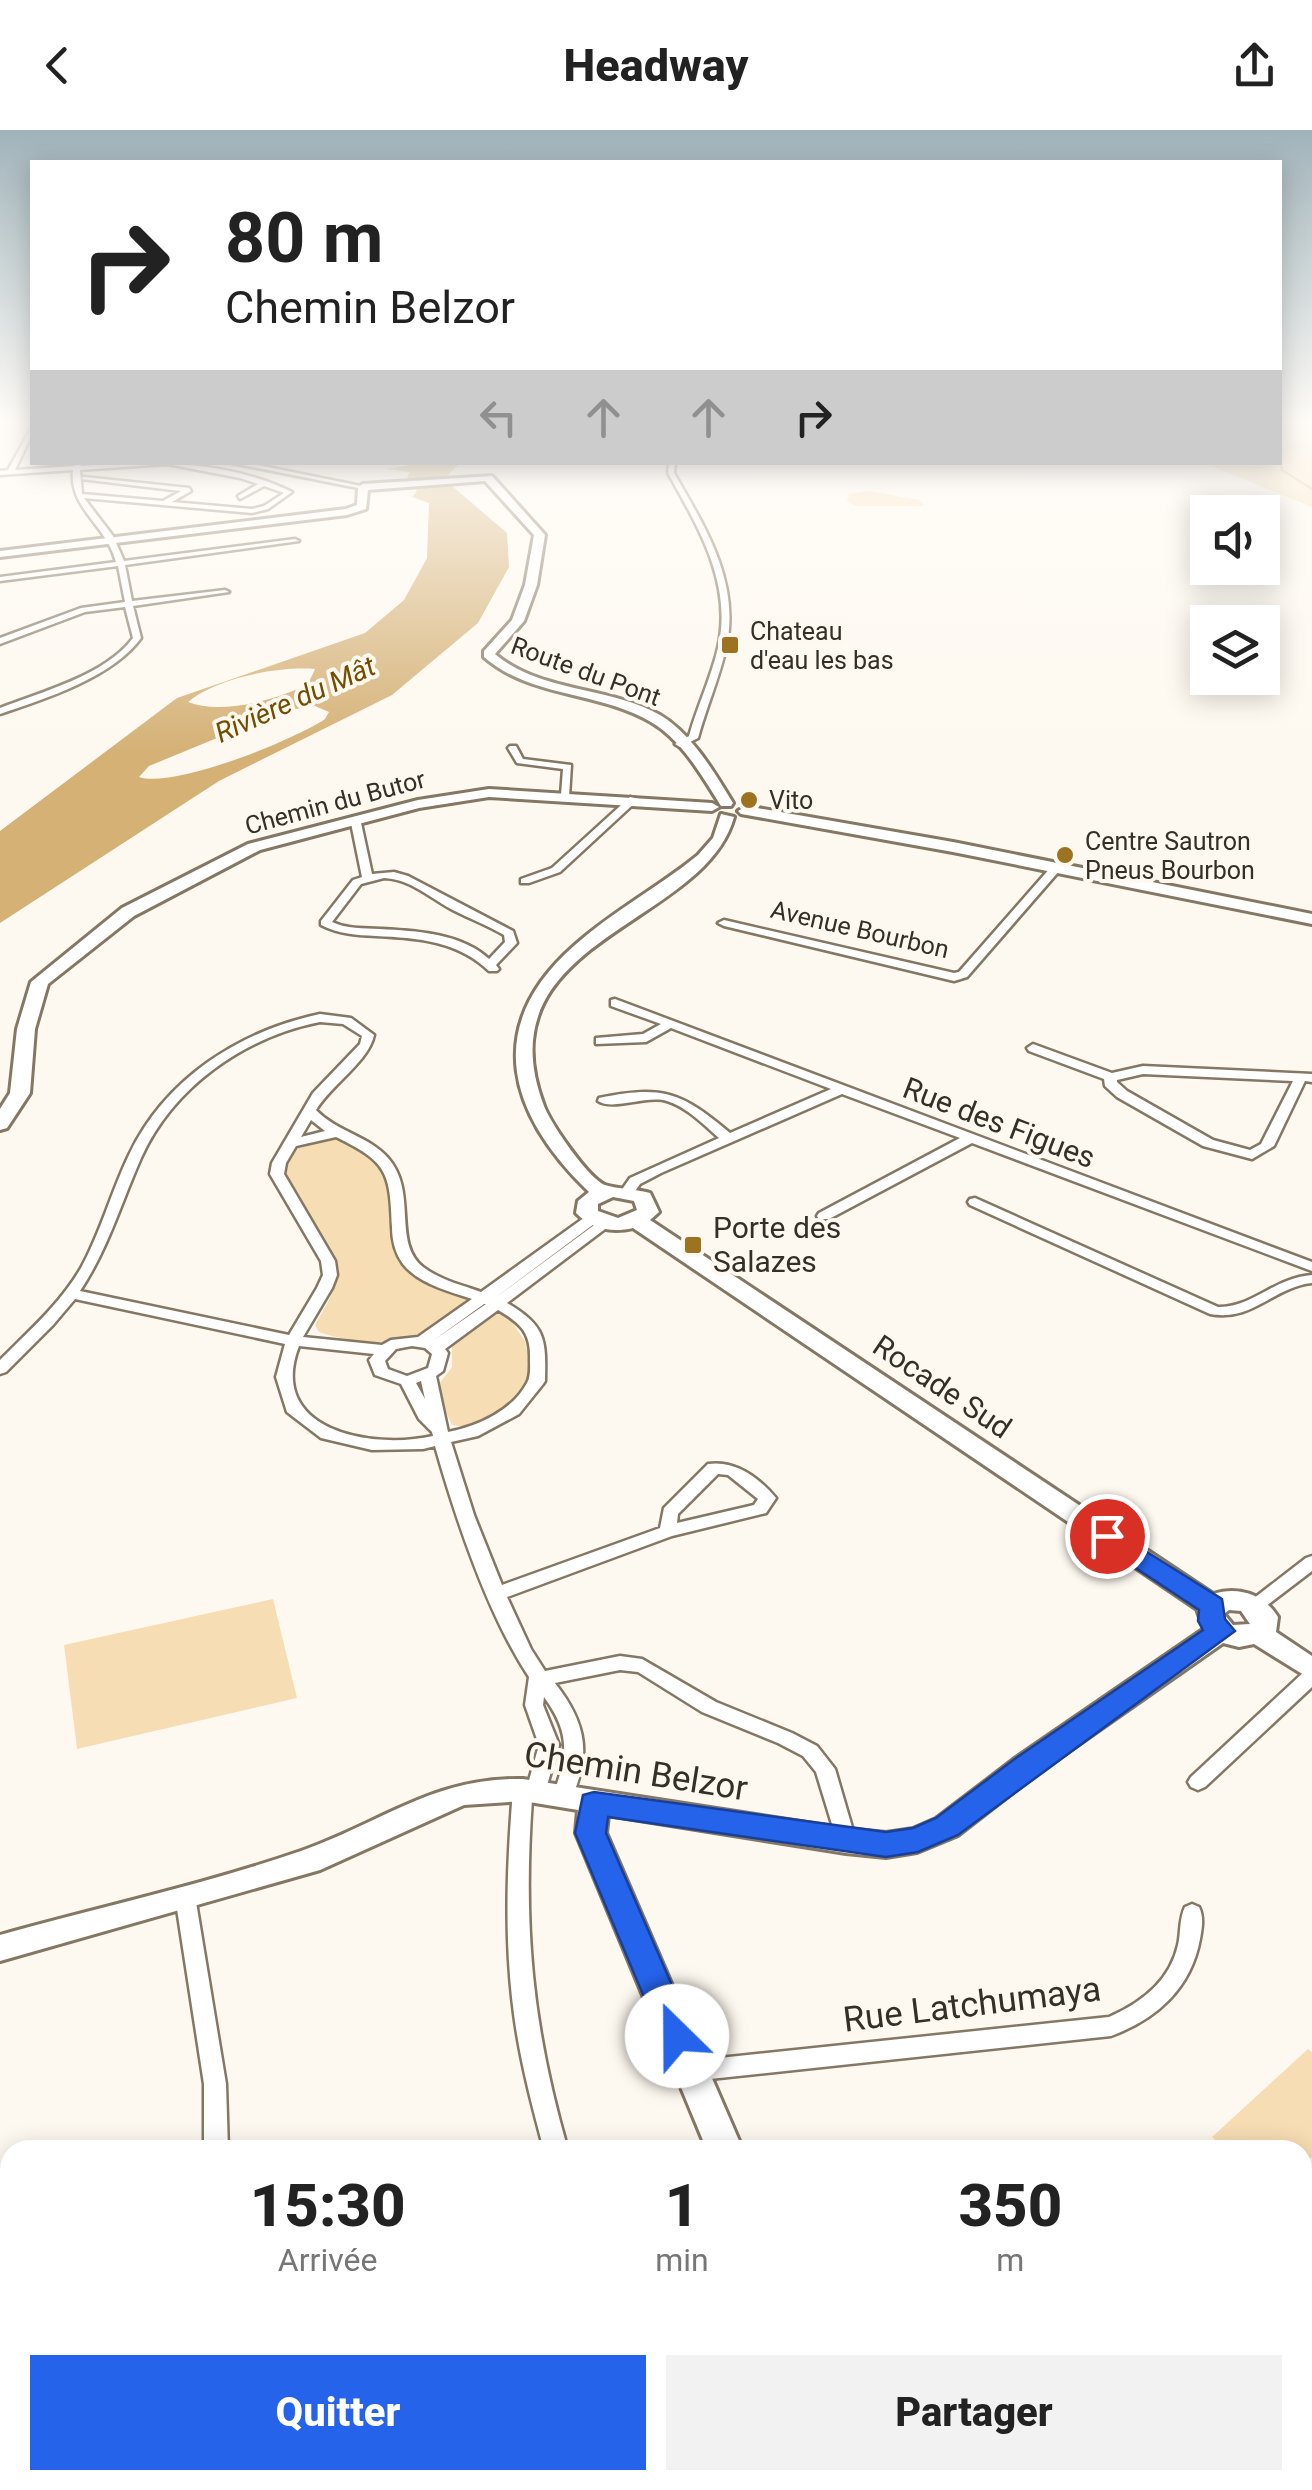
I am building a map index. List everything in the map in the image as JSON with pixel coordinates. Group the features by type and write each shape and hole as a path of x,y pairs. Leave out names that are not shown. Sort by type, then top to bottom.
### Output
{"main road":[{"path":"0,554 201,530"},
{"name":"Route du Pont","path":"535,530 540,535 531,585 518,621 488,654 510,670 636,709 661,722 722,809"},
{"name":"Chemin du Butor","path":"0,1124 20,1093 26,1030 36,989 46,976 128,912 254,846 454,796 634,798 722,809"},
{"path":"601,1192 551,1139 534,1108 522,1069 525,1034 534,1006 564,965 704,858 720,839 722,809 1056,868 1312,919"},
{"path":"628,1190 643,1197 649,1207 636,1221 599,1221 586,1207 601,1192 628,1190"},
{"name":"Rocade Sud","path":"636,1221 1217,1619"},
{"path":"1217,1619 1237,1637 1257,1620 1312,1673"},
{"name":"Chemin Belzor","path":"0,1948 315,1859 456,1794 489,1786 846,1840 886,1845 918,1840 947,1827 1217,1619"},
{"path":"554,1796 591,1833 721,2140"}],"street":[{"path":"0,711 125,654 137,638 113,541 102,530"},
{"path":"680,744 693,738 725,636 727,605 712,550 701,530"},
{"path":"0,579 295,541"},
{"path":"0,641 74,612 126,602 225,592"},
{"path":"512,748 520,761 568,766 566,795"},
{"path":"525,881 556,870 634,798"},
{"path":"356,823 368,878"},
{"name":"Avenue Bourbon","path":"724,923 954,977 962,975 1056,868"},
{"path":"368,878 418,880 444,901 509,933 511,943 492,967 475,952 446,942 326,926 326,920 350,889 368,878"},
{"name":"Rue des Figues","path":"615,1003 1312,1267"},
{"path":"0,1369 72,1294 92,1261 131,1164 160,1112 282,1023 319,1017 360,1026 368,1035 366,1045 310,1112 277,1174 328,1261 330,1275 285,1362 288,1406 313,1428 350,1442 394,1448 438,1433 480,1432 511,1413 532,1390 541,1366 537,1342 522,1320 491,1301 446,1286 414,1268 398,1244 400,1193 391,1169 362,1144 332,1134 310,1112"},
{"path":"600,1040 646,1038 670,1024"},
{"path":"1032,1048 1110,1077 1143,1070 1306,1078 1267,1146 1252,1155 1208,1144 1122,1094 1110,1083 1110,1077"},
{"path":"628,1190 635,1181 840,1090"},
{"path":"604,1101 670,1095 681,1099 728,1138"},
{"path":"291,1143 332,1134"},
{"path":"824,1216 923,1168 970,1139"},
{"path":"976,1202 1215,1311 1242,1310 1295,1278 1312,1279"},
{"path":"429,1345 599,1221"},
{"path":"72,1294 313,1344 326,1351 380,1355 401,1342 429,1345 442,1359 428,1376 407,1380 387,1377 380,1355"},
{"path":"428,1376 438,1433 496,1594 536,1680 534,1705 549,1745 554,1796 515,1935 533,2075 553,2140"},
{"path":"407,1380 438,1433"},
{"path":"496,1594 668,1531 760,1508 767,1503 766,1493 732,1470 714,1468 670,1512 668,1531"},
{"path":"1257,1620 1312,1562"},
{"path":"536,1680 620,1663 642,1666 709,1707 785,1738 810,1752 824,1769 846,1840"},
{"path":"1198,1782 1312,1673"},
{"path":"186,1896 215,2084 216,2140"},
{"name":"Rue Latchumaya","path":"691,2070 1111,2026 1150,2007 1184,1968 1190,1949 1192,1913"}],"shaded area":[{"path":"329,1137 350,1143 385,1171 395,1199 396,1256 408,1269 471,1298 473,1303 436,1326 400,1339 363,1342 319,1332 315,1325 332,1293 335,1270 324,1240 280,1169 299,1145"},
{"path":"495,1314 507,1315 525,1341 532,1371 499,1411 477,1424 452,1425 435,1389 452,1367 452,1343"},
{"path":"273,1599 297,1698 77,1749 64,1645"},
{"path":"1308,2049 1312,2052 1312,2140 1212,2137"}],"water":[{"name":"Rivière du Mât","path":"428,530 507,533 509,567 478,623 392,695 219,781 0,923 0,831 177,698 365,633 404,600 427,558","holes":["315,669 308,684 265,700 232,706 188,702 214,686 248,675","315,706 329,712 310,728 233,760 178,776 139,777 149,766 283,711"]}],"place":[{"name":"Chateau d'eau les bas","path":"730,645"},
{"name":"Vito","path":"749,800"},
{"name":"Centre Sautron Pneus Bourbon","path":"1065,855"},
{"name":"Porte des Salazes","path":"693,1245"}],"route":[{"path":"677,2036 591,1833 594,1804 886,1845 918,1840 947,1827 1026,1766 1221,1631 1211,1621 1212,1606 1107,1536"}]}
